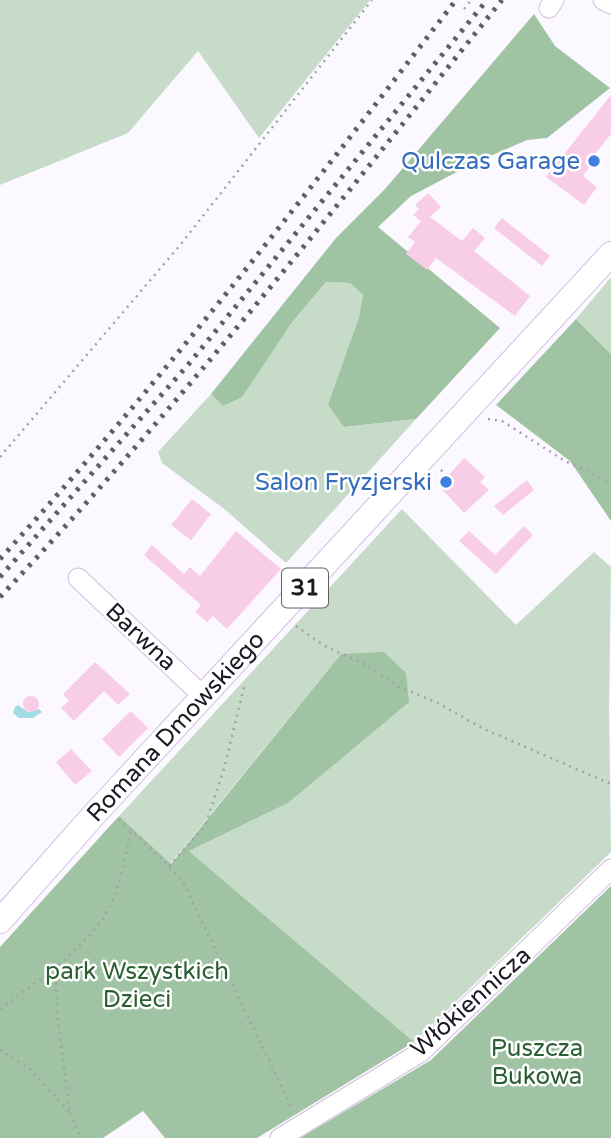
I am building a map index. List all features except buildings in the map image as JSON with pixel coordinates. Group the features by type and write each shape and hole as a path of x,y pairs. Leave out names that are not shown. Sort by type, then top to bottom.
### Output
{"main road":[{"name":"Romana Dmowskiego","path":"0,921 91,818 611,254"}],"street":[{"path":"603,0 611,4"},
{"name":"Barwna","path":"78,578 204,697"},
{"name":"Włókiennicza","path":"280,1138 421,1052 611,869"}],"path":[{"path":"0,457 181,244 372,0"},
{"path":"464,9 471,0"},
{"path":"482,421 496,418 565,461 611,483"},
{"path":"435,466 448,476"},
{"path":"290,622 326,646 364,664 399,687 438,703 484,729 611,784"},
{"path":"169,866 205,826 224,769 245,682"},
{"path":"112,813 181,880 300,1126"},
{"path":"0,1009 56,968 79,947 100,922 114,895 132,830"},
{"path":"56,968 58,1026 70,1113"},
{"path":"0,1050 30,1069 57,1096 70,1113 81,1138"}],"green space":[{"path":"0,0 370,0 259,138 198,51 128,133 0,185"},
{"path":"534,14 555,46 610,88 547,138 527,140 472,164 411,196 378,227 500,328 416,419 344,427 328,405 359,317 363,295 350,283 326,282 290,325 242,397 223,406 211,394 336,238 385,189"},
{"path":"611,277 611,354 576,319"},
{"path":"326,282 350,283 363,295 359,317 329,405 345,427 416,419 286,563 223,508 162,463 158,452 211,394 223,406"},
{"path":"576,319 611,354 611,521 570,461 496,405"},
{"path":"402,509 516,625 594,552 611,567 611,852 414,1042 189,851 288,803 348,752 341,654 170,864 119,816"},
{"name":"park Wszystkich Dzieci","path":"384,652 406,673 409,702 288,803 189,851 414,1042 257,1138 165,1138 143,1111 103,1138 0,1138 0,947 119,816 171,864 341,654"},
{"name":"Puszcza Bukowa","path":"611,886 611,1138 300,1138 431,1060"}],"water":[{"path":"18,705 28,712 39,709 42,712 33,718 19,718 13,713"}],"railway":[{"path":"0,559 177,354 456,0"},
{"path":"0,577 187,366 487,0"},
{"path":"0,597 195,378 502,0"}],"place":[{"name":"Qulczas Garage","path":"594,161"},
{"name":"Salon Fryzjerski","path":"446,482"}]}
